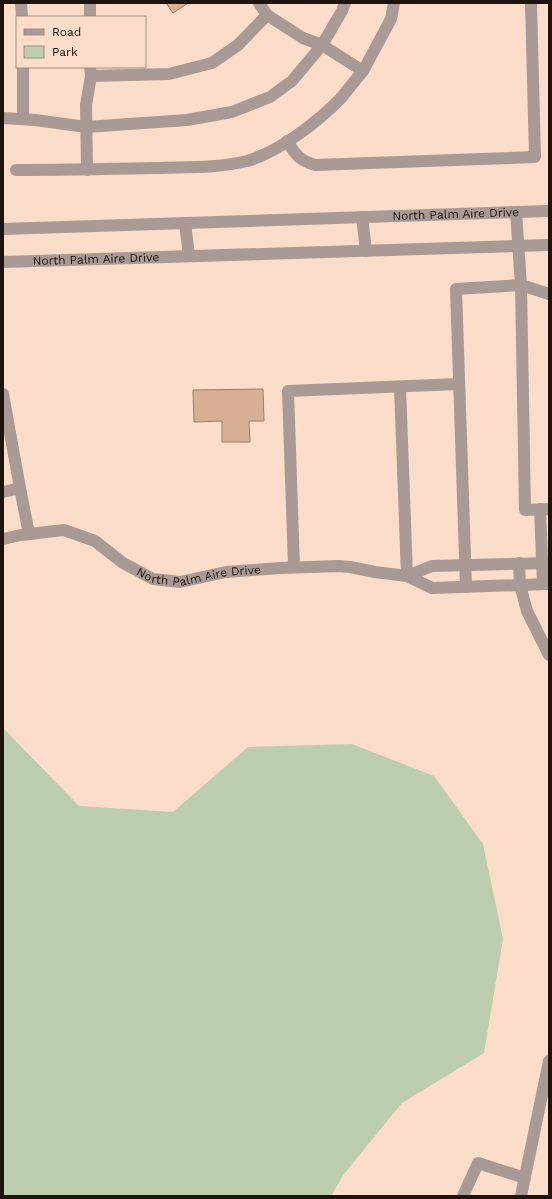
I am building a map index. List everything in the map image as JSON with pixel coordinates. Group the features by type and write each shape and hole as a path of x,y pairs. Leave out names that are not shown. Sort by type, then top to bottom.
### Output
{"street":[{"path":"21,3 22,16"},
{"path":"90,3 90,16"},
{"path":"260,3 267,15 303,38 322,46 363,71"},
{"path":"3,118 35,120 86,127 187,120 232,112 270,97 292,81 322,46 345,3"},
{"path":"16,170 87,170 211,166 247,160 272,150 317,120 341,97 363,71 391,19 394,3"},
{"path":"287,141 304,162 315,165 535,157 531,3"},
{"path":"87,170 86,105 90,72 169,74 212,63 238,45 267,15"},
{"path":"23,68 23,119"},
{"name":"North Palm Aire Drive","path":"3,229 549,211"},
{"path":"516,212 521,285 525,510 544,509 546,584"},
{"path":"362,217 366,251"},
{"path":"185,223 189,256"},
{"name":"North Palm Aire Drive","path":"3,262 549,245"},
{"path":"466,587 456,289 521,285 549,294"},
{"path":"294,567 288,391 459,384"},
{"path":"400,387 407,576"},
{"path":"3,394 5,414 29,534"},
{"path":"3,492 20,488"},
{"name":"North Palm Aire Drive","path":"3,539 64,530 95,541 123,563 153,579 180,582 226,572 294,567 350,566 375,572 407,576 432,588 546,584"},
{"path":"519,563 520,585 527,611 549,655"},
{"name":"North Palm Aire Drive","path":"407,576 432,566 546,563"},
{"path":"521,1196 545,1102 549,1061"},
{"path":"463,1196 478,1164 525,1178"}],"green space":[{"path":"3,728 79,806 173,812 248,747 352,744 434,776 483,844 503,939 484,1053 402,1103 344,1174 331,1196 3,1196"}],"building":[{"path":"166,3 188,3 173,13"},
{"path":"263,389 264,421 249,421 250,442 222,442 222,421 194,422 193,390"}]}
